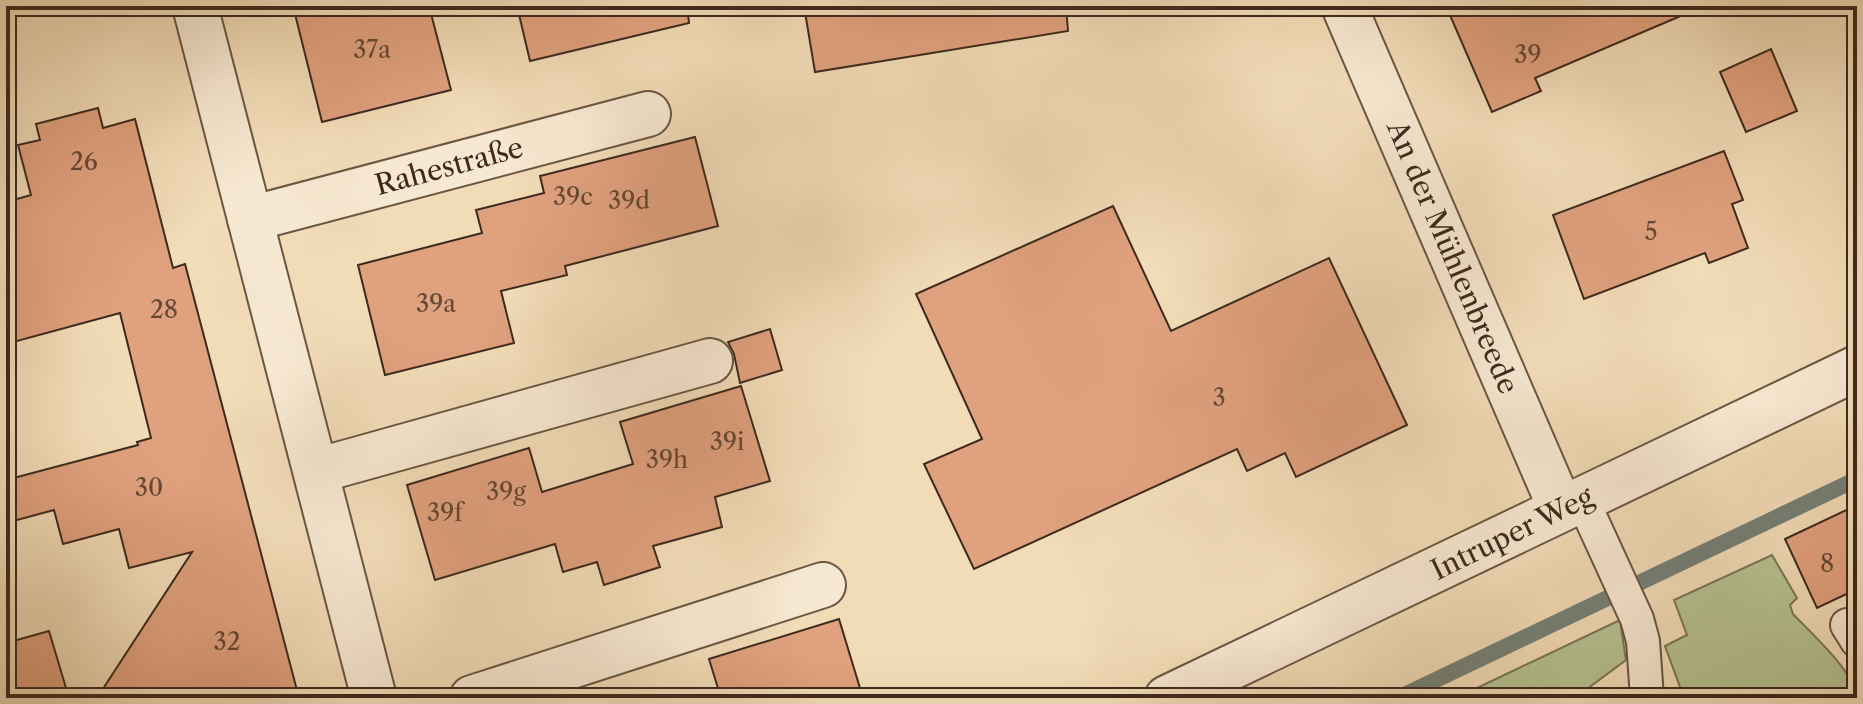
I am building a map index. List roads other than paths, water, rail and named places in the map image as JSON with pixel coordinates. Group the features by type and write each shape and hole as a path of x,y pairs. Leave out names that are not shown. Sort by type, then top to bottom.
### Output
{"street":[{"path":"195,6 374,698"},
{"name":"An der Mühlenbreede","path":"1344,6 1572,504"},
{"name":"Rahestraße","path":"250,219 648,114"},
{"path":"316,471 710,361"},
{"name":"Intruper Weg","path":"1167,698 1857,368"},
{"path":"472,698 823,585"}],"lane":[{"path":"1572,504 1608,555 1637,619 1643,641 1647,698"}],"waterway":[{"path":"1398,698 1857,479"}]}
